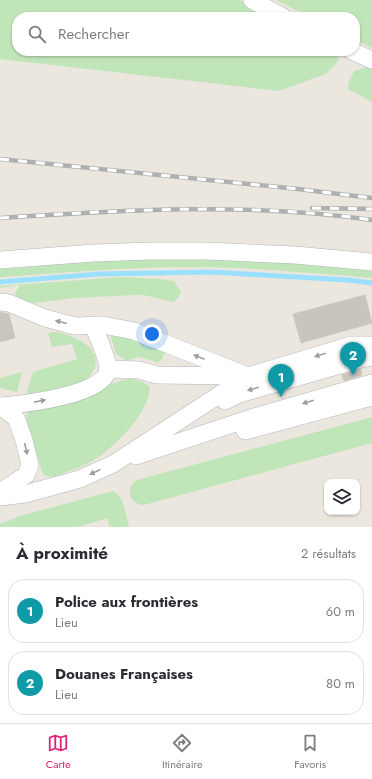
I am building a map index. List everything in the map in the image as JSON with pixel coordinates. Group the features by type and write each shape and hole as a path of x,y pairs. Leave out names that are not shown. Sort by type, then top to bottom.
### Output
{"lane":[{"path":"252,0 274,12"},
{"path":"360,55 372,60"},
{"path":"0,260 94,253 207,251 295,255 372,262"},
{"path":"0,302 9,303 45,318 75,326 103,325 134,331 248,376"},
{"path":"1,406 30,403 86,390 96,385 104,377 108,369 103,348 93,325"},
{"path":"113,464 248,376 352,345 372,345"},
{"path":"0,497 25,494 80,479 113,464 239,394 361,359 372,358"},
{"path":"108,369 140,370 157,376 248,376"},
{"path":"113,464 254,417 372,384"},
{"path":"113,464 272,425 372,397"},
{"path":"0,492 26,475 30,465 24,440 16,418 1,406"}],"green space":[{"path":"0,0 240,0 262,12 12,12 12,56 337,56 339,60 326,74 279,91 0,59"},
{"path":"276,0 372,0 372,48 360,42 360,12 300,12"},
{"path":"367,67 372,69 372,102 348,89 349,81 354,71"},
{"path":"135,258 277,262 372,269 372,278 304,272 214,267 119,269 0,277 0,269"},
{"path":"121,277 174,281 181,292 178,298 173,302 144,295 135,295 75,298 26,303 18,299 15,293 20,285 0,288 0,286"},
{"path":"58,332 78,339 90,348 94,353 96,360 95,367 87,378 77,384 64,389 30,396 27,392 33,372 77,359 72,344 52,347 48,333"},
{"path":"118,333 165,351 162,360 156,363 154,361 138,357 127,361 116,354 112,342 111,336"},
{"path":"22,372 17,392 0,388 0,378"},
{"path":"131,379 146,384 150,387 148,397 139,416 124,435 108,450 88,463 57,476 51,477 45,475 42,472 26,418 28,412 123,380"},
{"path":"372,417 372,443 144,505 134,502 130,495 131,487 137,480"},
{"path":"113,491 120,497 126,512 129,527 110,527 107,518 78,527 0,527 0,524 20,516"}],"building":[{"path":"365,295 372,323 301,343 293,314"},
{"path":"0,312 9,314 15,338 0,342"},
{"path":"361,370 362,375 344,381 342,375"}],"waterway":[{"path":"0,282 99,274 211,272 348,280 372,283"}],"railway":[{"path":"0,159 298,189 372,198"},
{"path":"312,208 372,209"},
{"path":"0,218 140,210 233,209 326,214 372,220"}],"place":[{"name":"Douanes Françaises","path":"353,375"},
{"name":"Police aux frontières","path":"281,397"}]}
